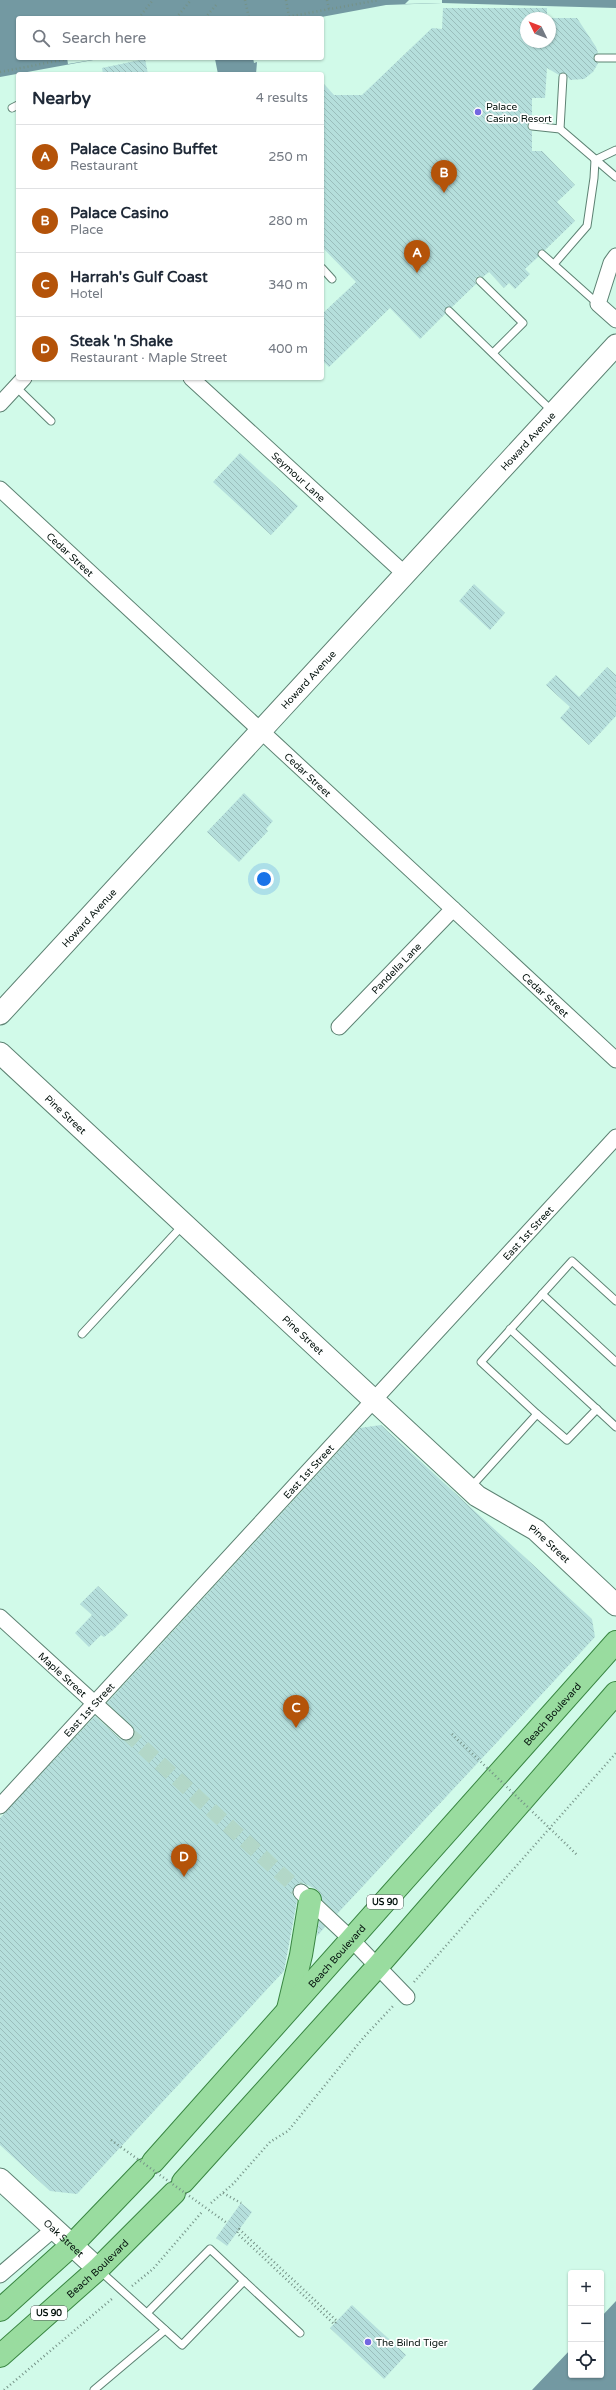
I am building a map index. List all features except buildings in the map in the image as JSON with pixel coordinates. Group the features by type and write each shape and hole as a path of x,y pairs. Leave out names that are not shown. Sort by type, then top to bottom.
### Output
{"main road":[{"name":"Howard Avenue","path":"0,1014 406,575 616,345"},
{"name":"Pine Street","path":"0,1053 375,1399 477,1496 536,1530 616,1605"},
{"name":"Beach Boulevard","path":"0,2310 72,2245 148,2166 288,2012 351,1939 616,1642"},
{"name":"Beach Boulevard","path":"0,2356 98,2269 179,2188 377,1967 616,1693"},
{"path":"288,2012 301,1955 305,1896"},
{"name":"Oak Street","path":"0,2179 98,2269"}],"street":[{"path":"616,256 611,263 598,304 616,320"},
{"name":"Seymour Lane","path":"193,380 406,575"},
{"path":"0,404 20,382"},
{"name":"Cedar Street","path":"0,489 260,732 616,1060"},
{"name":"Pandella Lane","path":"339,1027 453,909"},
{"name":"East 1st Street","path":"0,1806 616,1137"},
{"name":"Maple Street","path":"0,1617 126,1732"},
{"path":"305,1896 351,1939 377,1967 409,1991"},
{"path":"0,2276 55,2228"}],"lane":[{"path":"598,58 616,58"},
{"path":"560,129 562,77"},
{"path":"532,126 560,129 616,177"},
{"path":"595,160 616,150"},
{"path":"554,264 587,226 595,160"},
{"path":"542,254 598,304"},
{"path":"324,270 332,279"},
{"path":"480,281 524,323 493,354"},
{"path":"449,310 554,413"},
{"path":"20,382 50,420"},
{"path":"82,1334 185,1223"},
{"path":"597,1409 567,1440 481,1362 572,1261 616,1301"},
{"path":"542,1294 616,1362"},
{"path":"510,1329 616,1427"},
{"path":"470,1488 537,1414"},
{"path":"147,2314 210,2249 300,2333"},
{"name":"Oak Street","path":"98,2269 182,2345 244,2281"},
{"path":"94,2390 165,2330"}],"path":[{"path":"146,0 150,3"},
{"path":"141,15 153,0"},
{"path":"178,16 191,0"},
{"path":"245,0 249,16"},
{"path":"286,0 289,16 379,0"},
{"path":"327,0 329,9"},
{"path":"207,16 217,4"},
{"path":"0,72 62,60"},
{"path":"452,1734 577,1855"},
{"path":"409,1991 616,1753"},
{"path":"211,2204 270,2142 288,2131 364,2037 392,2007"},
{"path":"110,2140 227,2222"},
{"path":"223,2192 241,2203"},
{"path":"133,2285 153,2269 202,2212"},
{"path":"239,2229 262,2251 337,2321 334,2324 328,2319 237,2233 239,2229"},
{"path":"4,2390 111,2299"}],"water":[{"path":"0,0 616,0 616,8 442,3 386,5 324,17 16,16 16,60 93,60 27,72 16,72 16,74 0,77"},
{"path":"215,60 253,60 254,63 257,62 256,72 218,72"},
{"path":"616,2301 616,2390 532,2390 568,2352 568,2378 604,2378 604,2314"}],"pier":[{"path":"409,0 442,0 442,3 405,4"},
{"path":"67,60 92,60 68,64"}],"tunnel":[{"path":"126,1732 301,1892"}],"place":[{"name":"Palace Casino Resort","path":"478,112"},
{"name":"Palace Casino","path":"444,193"},
{"name":"Palace Casino Buffet","path":"417,273"},
{"name":"Harrah's Gulf Coast","path":"296,1728"},
{"name":"Steak 'n Shake","path":"184,1877"},
{"name":"The Bilnd Tiger","path":"368,2342"}]}
